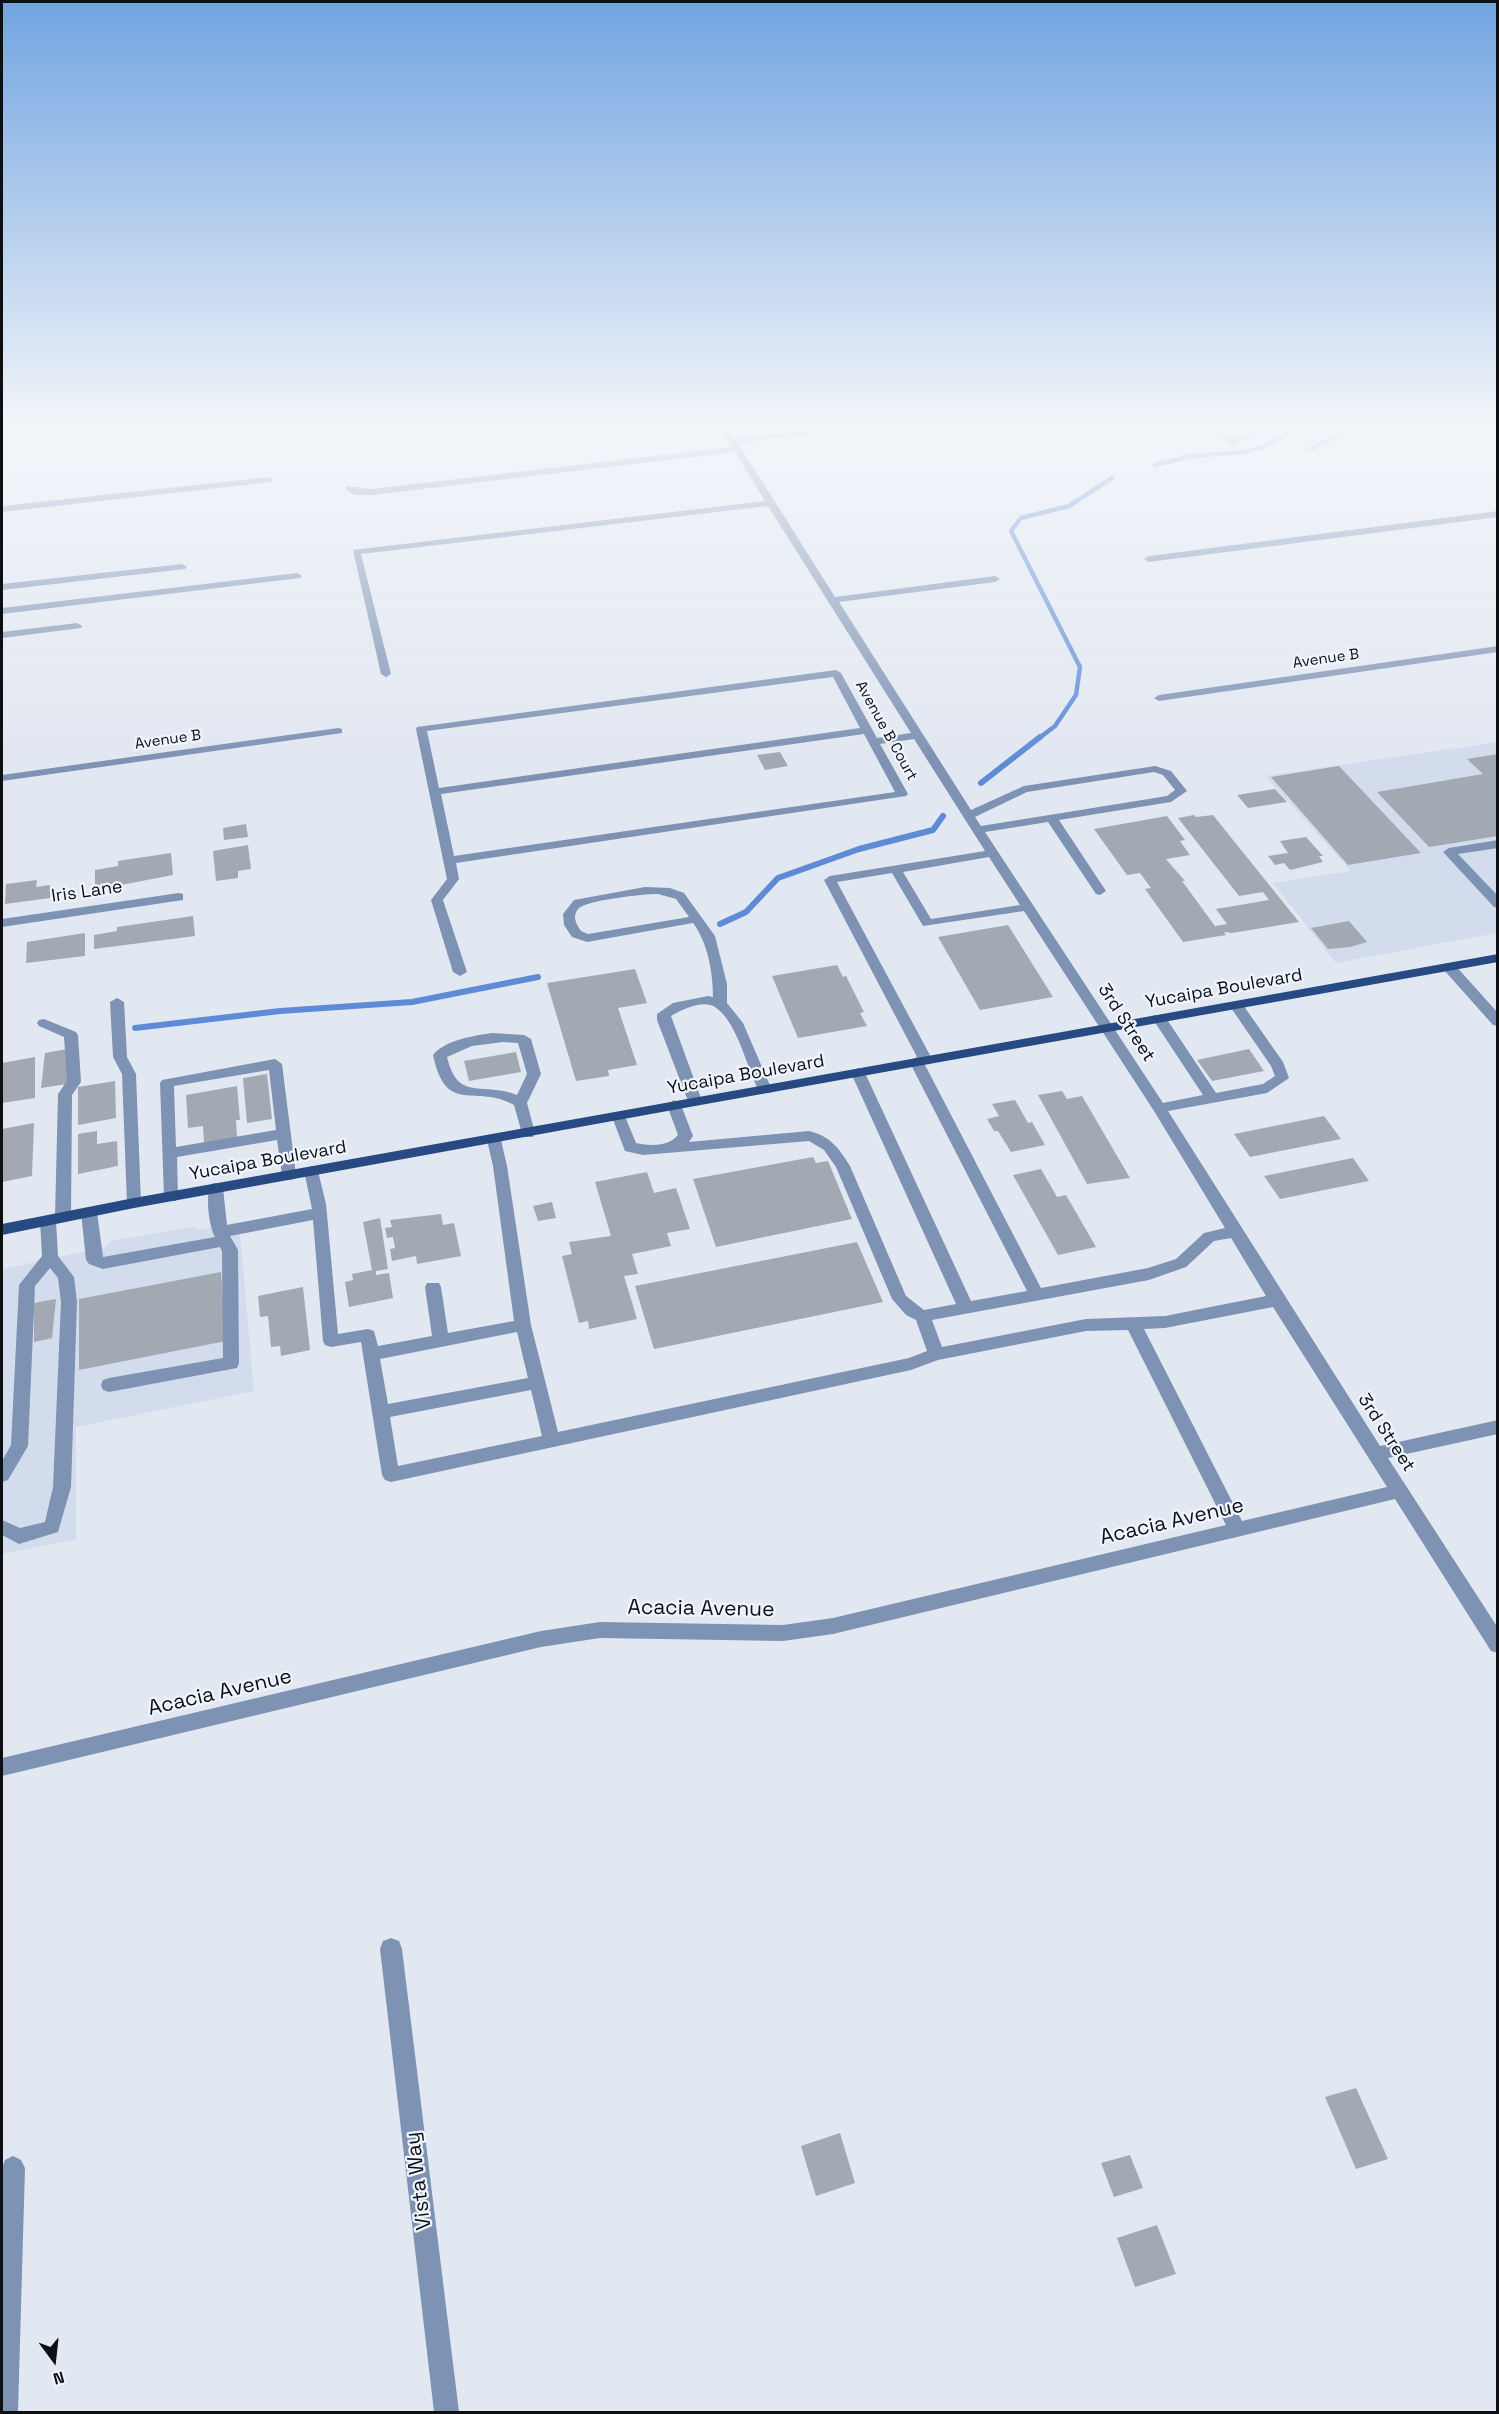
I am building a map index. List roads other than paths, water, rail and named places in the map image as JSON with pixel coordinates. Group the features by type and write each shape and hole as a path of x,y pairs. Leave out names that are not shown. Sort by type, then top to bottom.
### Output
{"main road":[{"name":"Yucaipa Boulevard","path":"2,1230 216,1188 494,1140 920,1060 1497,958"}],"street":[{"path":"386,674 356,552 503,535"},
{"name":"3rd Street","path":"791,535 968,816 1159,1108 1277,1300 1496,1639"},
{"path":"1149,559 1337,535"},
{"path":"2,587 182,567"},
{"path":"2,610 297,576"},
{"path":"832,600 995,579"},
{"path":"2,635 77,626"},
{"name":"Avenue B","path":"1159,698 1497,649"},
{"name":"Avenue B Court","path":"450,860 902,794 836,673 421,729 453,879 437,900 460,972"},
{"path":"434,792 867,730"},
{"name":"Avenue B","path":"2,778 338,731"},
{"path":"874,742 917,735"},
{"path":"968,816 1024,789 1134,771 1155,769 1167,772 1181,791 1171,799 977,830"},
{"path":"1051,818 1100,891"},
{"path":"1497,844 1449,852 1497,904"},
{"path":"992,853 830,880 1036,1294"},
{"path":"895,869 927,923 1028,907"},
{"path":"697,920 587,938 576,934 568,918 569,910 578,903 666,890 680,896 709,936 720,984 720,1004"},
{"name":"Iris Lane","path":"2,923 179,897"},
{"path":"1449,967 1497,1022"},
{"path":"695,1101 664,1020 664,1014 678,1005 708,1000 720,1004 736,1023 765,1090"},
{"path":"117,1002 120,1057 129,1074 134,1203"},
{"path":"1159,1108 1267,1088 1282,1078 1278,1065 1236,1005"},
{"path":"1159,1018 1212,1098"},
{"path":"4,1465 19,1446 27,1285 50,1257 56,1219 65,1094 74,1082 71,1035 44,1023"},
{"path":"520,1103 500,1094 464,1093 456,1090 442,1066 440,1054 451,1048 508,1036 524,1039 534,1074 520,1103 528,1133"},
{"path":"171,1197 167,1083 275,1064 289,1175"},
{"path":"858,1073 966,1308"},
{"path":"674,1105 686,1136 678,1145"},
{"path":"619,1117 630,1147 646,1152 678,1145 691,1147 809,1136 821,1138 831,1146 843,1166 900,1299 912,1311 923,1316 1149,1274 1181,1263 1209,1237 1235,1231"},
{"path":"170,1153 284,1134"},
{"path":"494,1140 500,1166 523,1324 552,1441"},
{"path":"311,1171 320,1214 331,1341 368,1335 391,1475 911,1364 936,1353 1086,1325 1165,1322 1277,1300"},
{"path":"109,1385 231,1363 230,1250 221,1237 216,1188"},
{"path":"89,1212 93,1260 103,1263 320,1214"},
{"path":"2,1527 19,1536 52,1527 62,1486 69,1302 66,1277 50,1257"},
{"path":"433,1287 441,1340"},
{"path":"923,1316 936,1353"},
{"path":"1133,1323 1237,1530"},
{"path":"371,1354 523,1324"},
{"path":"380,1412 536,1383"},
{"path":"1376,1454 1497,1427"},
{"name":"Acacia Avenue","path":"2,1767 541,1639 600,1630 783,1633 833,1626 1400,1491"},
{"name":"Vista Way","path":"391,1949 447,2412"},
{"path":"5,2412 13,2168"}],"waterway":[{"path":"1013,535 1080,667 1076,695 1055,726 1038,739"},
{"path":"981,783 1040,737"},
{"path":"720,924 746,912 778,878 859,849 933,830 943,816"},
{"path":"135,1028 280,1011 412,1002 538,977"}]}
